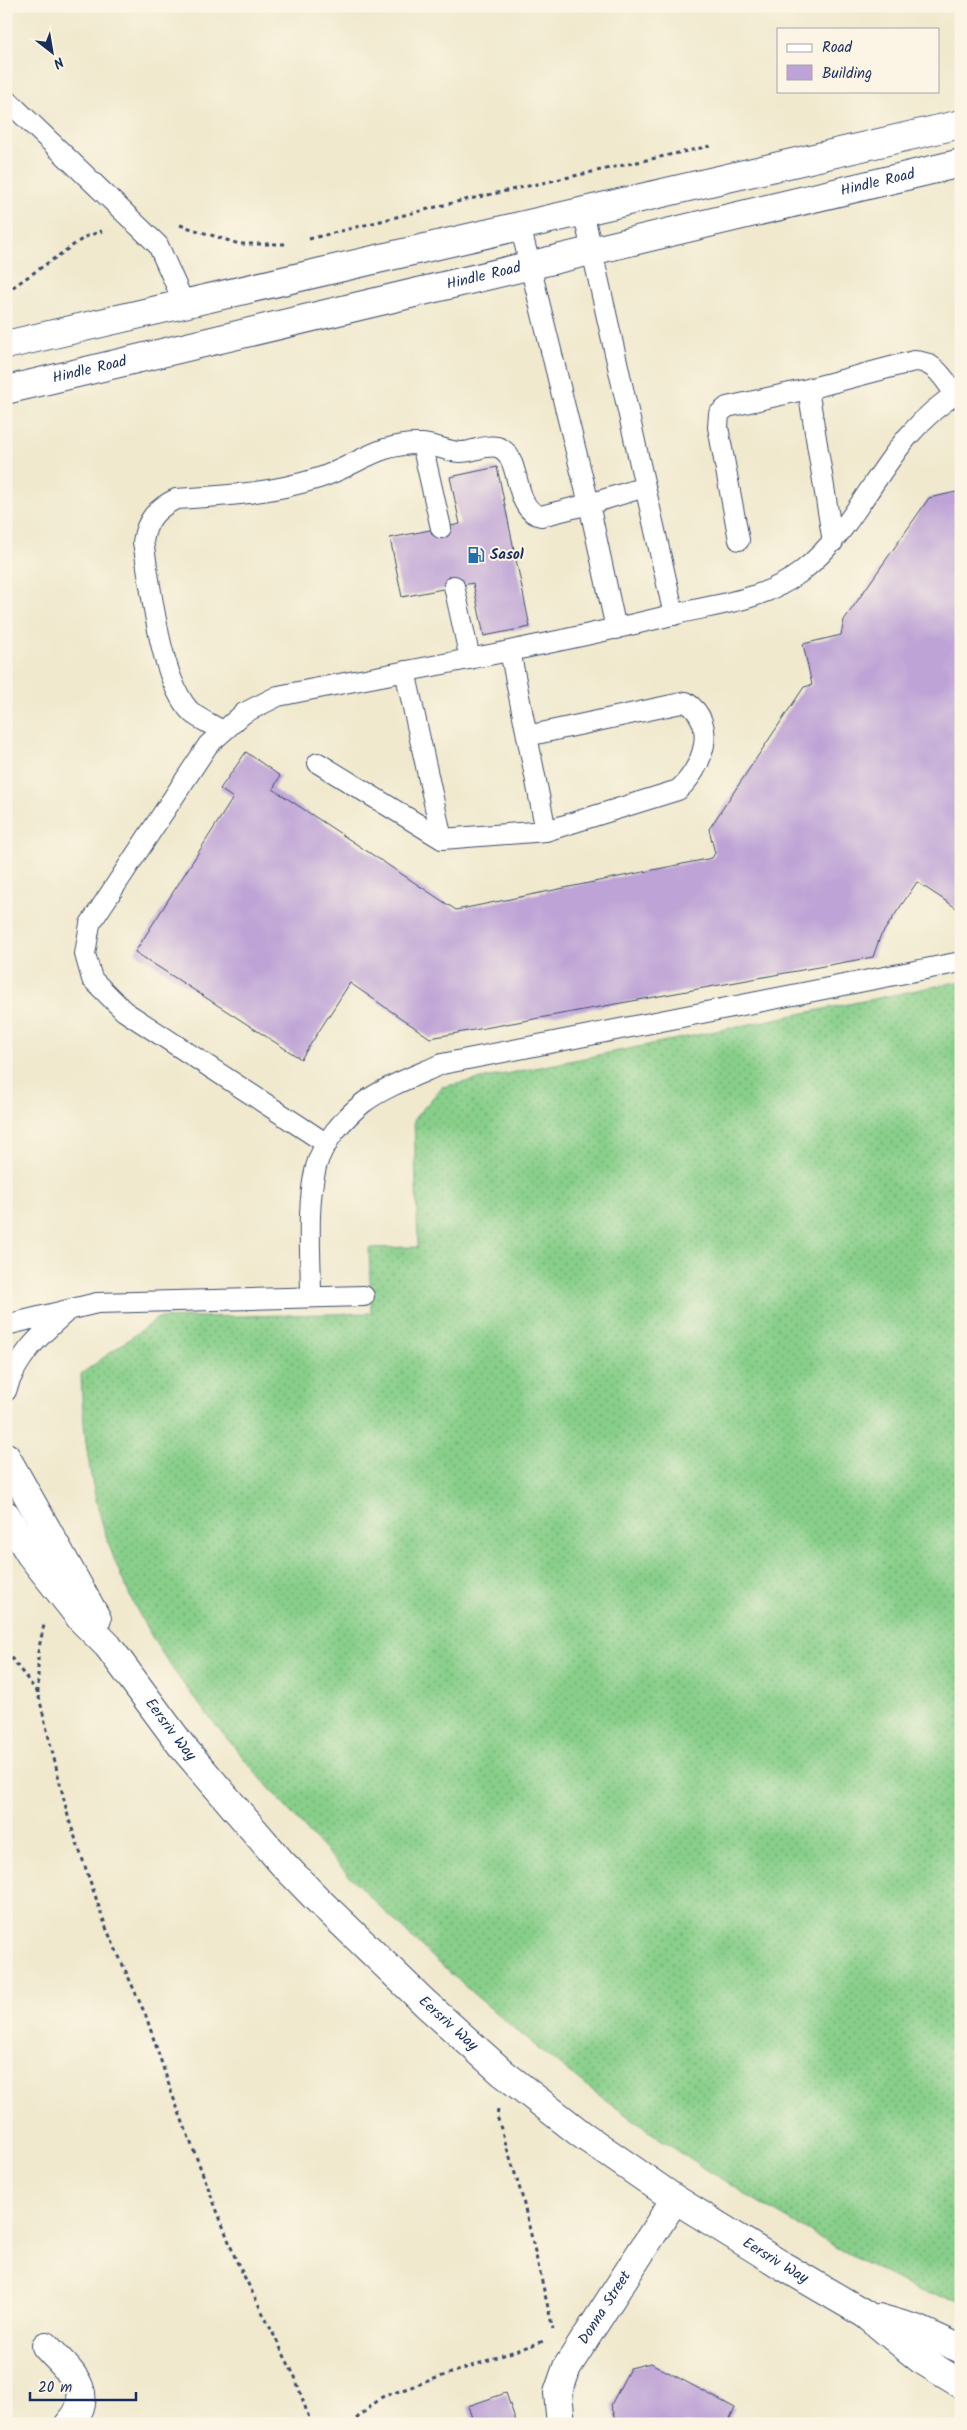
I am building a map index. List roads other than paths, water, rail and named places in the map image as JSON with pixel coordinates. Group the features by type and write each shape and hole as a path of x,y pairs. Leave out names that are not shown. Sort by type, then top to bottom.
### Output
{"main road":[{"path":"6,345 961,124"},
{"name":"Hindle Road","path":"6,390 961,163"},
{"name":"Eersriv Way","path":"6,1457 90,1605 108,1646"},
{"name":"Eersriv Way","path":"6,1515 30,1554 82,1620 108,1646 182,1745 282,1863 426,2004 503,2073 581,2134 675,2199 782,2266 865,2314 920,2359 961,2384"},
{"name":"Donna Street","path":"561,2424 558,2393 567,2367 675,2199"},
{"name":"Eersriv Way","path":"865,2314 919,2330 961,2349"},
{"path":"46,2346 81,2389 83,2398 80,2410 69,2424"},
{"path":"920,2359 961,2405"}],"lane":[{"path":"6,99 158,245 184,303"},
{"path":"582,211 674,615"},
{"path":"520,226 588,504 616,629"},
{"path":"327,1144 124,1011 92,979 85,954 90,924 192,767 208,745 222,731 244,713 278,696 510,651 755,598 800,573 833,542 895,449 923,418 958,392 934,366 922,361 914,361 727,407 719,414 720,447 739,540"},
{"path":"808,388 833,542"},
{"path":"222,731 193,713 166,669 143,542 148,523 155,512 164,505 176,499 264,492 319,478 381,449 422,444 460,452 494,446 500,448 508,454 526,505 534,514 541,516 645,487"},
{"path":"422,444 441,528"},
{"path":"454,586 470,659"},
{"path":"510,651 546,830"},
{"path":"405,671 442,840"},
{"path":"318,763 442,840 546,830 672,794 685,784 702,755 705,727 694,707 686,702 526,736"},
{"path":"311,1297 311,1201 316,1166 327,1144 342,1123 363,1102 442,1064 961,962"},
{"path":"6,1325 107,1302 364,1296"},
{"path":"6,1391 20,1360 35,1339 68,1311"}],"place":[{"name":"Sasol","path":"476,555"}]}
